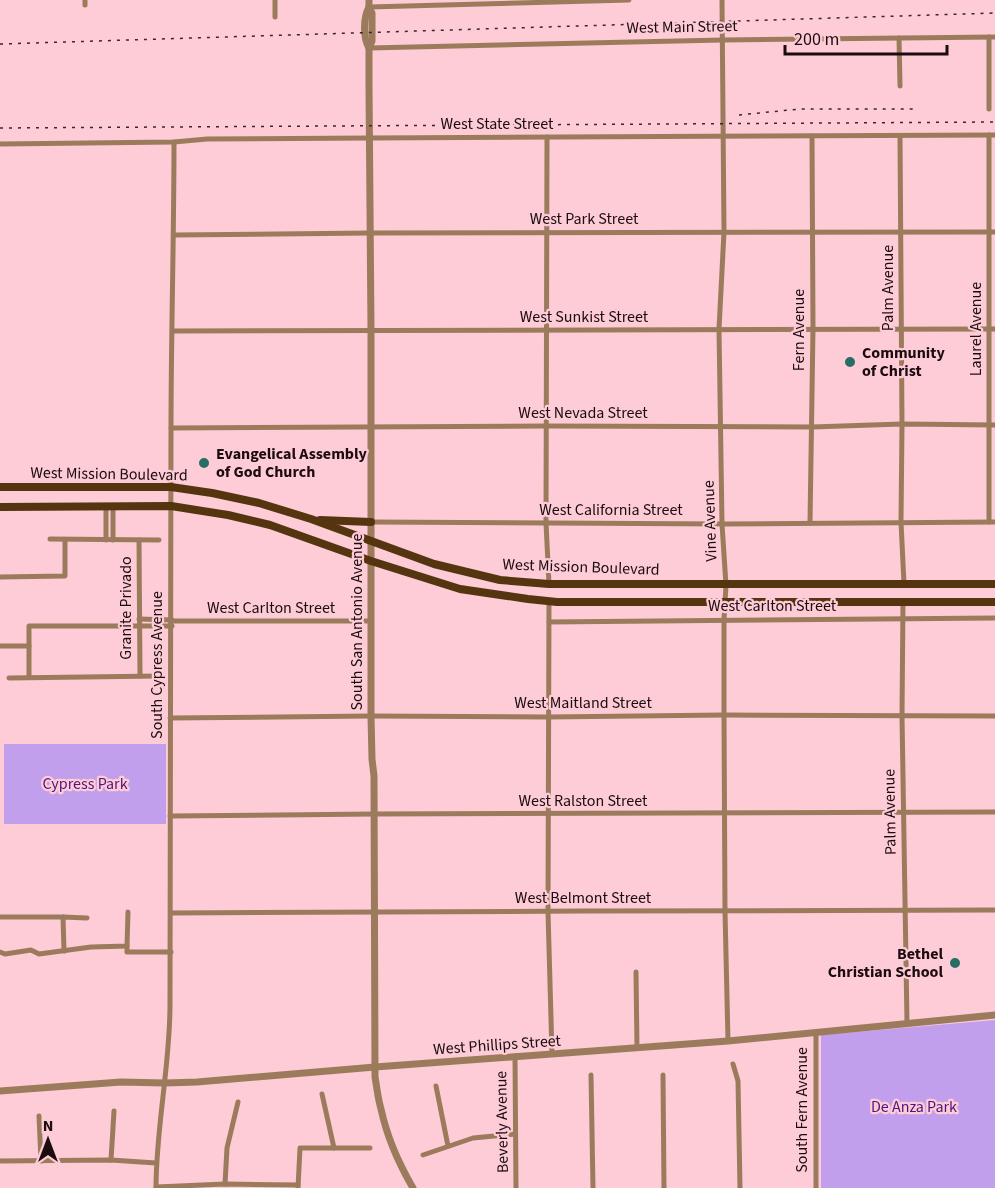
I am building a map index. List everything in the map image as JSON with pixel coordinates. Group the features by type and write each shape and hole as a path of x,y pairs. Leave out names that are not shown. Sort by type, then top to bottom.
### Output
{"main road":[{"name":"West Mission Boulevard","path":"0,487 171,487 212,493 259,503 311,519 434,564 500,580 549,584 995,585"},
{"name":"West Mission Boulevard","path":"0,507 171,506 228,514 270,525 371,561 460,589 528,599 725,603 995,602"},
{"path":"311,519 371,522"}],"street":[{"path":"275,0 275,16"},
{"path":"369,4 628,0"},
{"name":"Vine Avenue","path":"722,0 724,232 719,329 722,524 726,585 724,715 728,1041"},
{"name":"South San Antonio Avenue","path":"369,4 372,14 372,41 369,48 370,427 375,1077 381,1109 397,1157 413,1188"},
{"path":"989,109 992,37"},
{"name":"West Main Street","path":"369,48 992,37"},
{"path":"899,38 900,86"},
{"name":"West State Street","path":"0,144 174,142 207,139 992,135"},
{"name":"Laurel Avenue","path":"992,135 992,522"},
{"name":"Fern Avenue","path":"810,523 813,328 812,136"},
{"name":"Palm Avenue","path":"900,136 901,522 904,585"},
{"path":"547,137 546,523 549,584"},
{"name":"South Cypress Avenue","path":"156,1188 156,1163 170,1009 171,952 171,428 174,142"},
{"name":"West Park Street","path":"174,235 370,232 992,232"},
{"name":"West Sunkist Street","path":"172,331 992,329"},
{"name":"West Nevada Street","path":"171,428 992,425"},
{"name":"Granite Privado","path":"109,507 110,540"},
{"name":"West California Street","path":"371,522 722,524 992,522"},
{"path":"50,539 159,540"},
{"path":"0,577 66,576 65,540"},
{"name":"Granite Privado","path":"139,540 140,676"},
{"path":"549,601 548,912 552,1054"},
{"name":"Palm Avenue","path":"903,601 902,716 907,1023"},
{"name":"West Carlton Street","path":"549,622 995,618"},
{"name":"West Carlton Street","path":"29,646 29,626 172,622 371,621"},
{"path":"0,646 29,646 29,677"},
{"path":"9,678 159,676"},
{"name":"West Maitland Street","path":"170,718 995,716"},
{"name":"West Ralston Street","path":"170,816 995,812"},
{"name":"West Belmont Street","path":"171,913 995,910"},
{"path":"128,912 127,952 171,952"},
{"path":"0,917 87,918"},
{"path":"63,917 64,951"},
{"path":"0,952 4,954 31,950 39,954 100,946 128,946"},
{"path":"636,972 637,1048"},
{"name":"West Phillips Street","path":"0,1091 121,1082 197,1082 728,1041 995,1015"},
{"name":"South Fern Avenue","path":"816,1032 816,1188"},
{"name":"Beverly Avenue","path":"514,1056 516,1188"},
{"path":"733,1064 738,1081 740,1188"},
{"path":"591,1075 593,1188"},
{"path":"663,1075 664,1188"},
{"path":"436,1086 448,1146"},
{"path":"322,1094 334,1148"},
{"path":"225,1184 227,1148 238,1102"},
{"path":"111,1161 114,1111"},
{"path":"39,1116 41,1161"},
{"path":"423,1155 473,1138 515,1134"},
{"path":"156,1188 225,1184 298,1186 300,1148 370,1148"},
{"path":"0,1161 156,1163"}],"green space":[{"name":"Cypress Park","path":"4,744 166,744 166,824 4,824"},
{"name":"De Anza Park","path":"995,1020 995,1188 821,1188 821,1035"}],"railway":[{"path":"0,44 995,13"},
{"path":"739,115 800,109 913,109"},
{"path":"0,128 995,122"}],"place":[{"name":"Community of Christ","path":"850,362"},
{"name":"Evangelical Assembly of God Church","path":"204,463"},
{"name":"Bethel Christian School","path":"955,963"}]}
